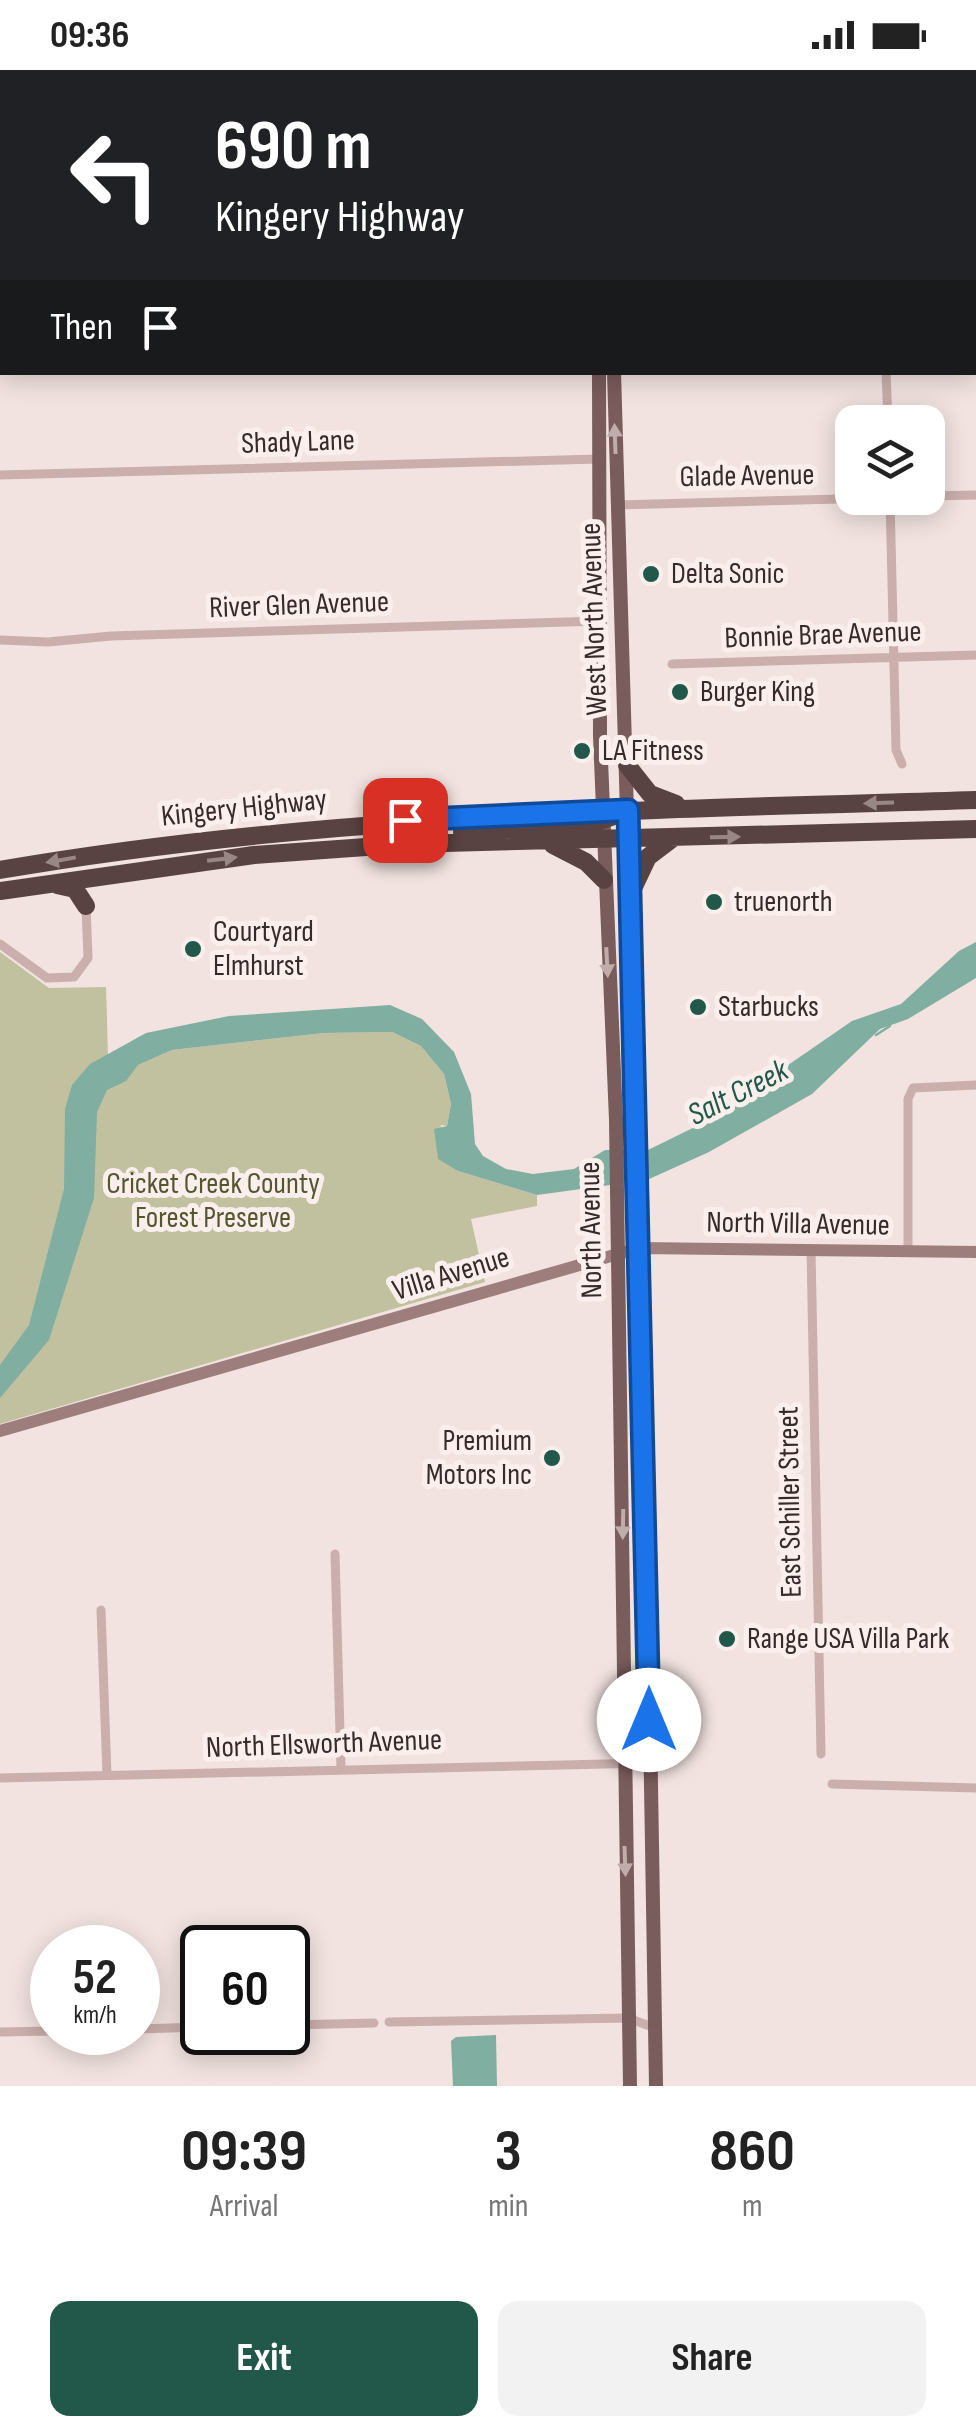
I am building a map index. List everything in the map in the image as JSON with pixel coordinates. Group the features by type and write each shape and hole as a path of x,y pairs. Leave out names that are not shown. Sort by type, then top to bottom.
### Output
{"highway":[{"path":"626,765 650,794 691,808"},
{"name":"Kingery Highway","path":"0,870 258,832 602,815 628,810 976,800"},
{"path":"348,848 377,837 572,826 602,815"},
{"path":"0,891 126,871 348,848 976,829"},
{"path":"630,895 648,857 676,837"},
{"path":"543,841 578,856 604,880"},
{"path":"32,885 69,886 86,906 102,883 126,871"}],"main road":[{"name":"North Avenue","path":"599,375 602,841 618,1196 622,1764 630,2086"},
{"name":"West North Avenue","path":"614,375 649,1763"},
{"name":"North Villa Avenue","path":"619,1251 639,1248 976,1252"},
{"name":"Villa Avenue","path":"0,1431 619,1251"},
{"path":"649,1763 656,2086"}],"street":[{"path":"886,375 887,405"},
{"name":"Shady Lane","path":"0,475 598,459"},
{"path":"945,496 976,495"},
{"name":"Glade Avenue","path":"617,505 835,499"},
{"path":"890,515 896,750 902,764"},
{"name":"River Glen Avenue","path":"0,640 48,642 111,636 600,621"},
{"name":"Bonnie Brae Avenue","path":"672,664 976,655"},
{"path":"0,944 47,978 74,976 88,958 86,906"},
{"path":"908,1251 908,1099 913,1088 976,1085"},
{"name":"East Schiller Street","path":"811,1250 822,1754"},
{"path":"335,1554 341,1768"},
{"path":"102,1610 107,1775"},
{"name":"North Ellsworth Avenue","path":"0,1778 649,1763"},
{"path":"832,1784 976,1788"},
{"path":"389,2022 628,2018 655,2028"},
{"path":"310,2024 374,2023"},
{"path":"0,2032 30,2031"}],"green space":[{"name":"Cricket Creek County Forest Preserve","path":"0,952 49,988 106,987 108,1055 138,1065 172,1050 324,1033 392,1032 421,1046 444,1074 451,1104 447,1126 441,1125 437,1155 458,1171 537,1195 537,1206 471,1219 485,1282 0,1424"}],"shaded area":[{"path":"976,942 976,978 908,1019 880,1029 812,1094 709,1152 647,1180 537,1195 458,1171 438,1159 434,1129 447,1126 451,1104 444,1074 421,1046 392,1032 324,1033 172,1050 138,1065 126,1081 107,1090 97,1112 94,1198 49,1340 0,1398 0,1365 29,1325 64,1189 65,1109 72,1085 90,1064 146,1033 229,1016 390,1005 422,1019 454,1052 471,1094 475,1144 483,1156 506,1169 533,1174 574,1169 605,1150 648,1150 707,1121 852,1021 901,1004 959,951"},
{"path":"496,2035 497,2086 453,2086 451,2041 456,2037"}],"waterway":[{"name":"Salt Creek","path":"876,1035 890,1026"}],"place":[{"name":"Delta Sonic","path":"651,574"},
{"name":"Burger King","path":"680,692"},
{"name":"LA Fitness","path":"582,751"},
{"name":"truenorth","path":"714,902"},
{"name":"Courtyard Elmhurst","path":"193,949"},
{"name":"Starbucks","path":"698,1007"},
{"name":"Premium Motors Inc","path":"552,1458"},
{"name":"Range USA Villa Park","path":"727,1639"}],"route":[{"path":"405,820 628,810 649,1720"}]}
